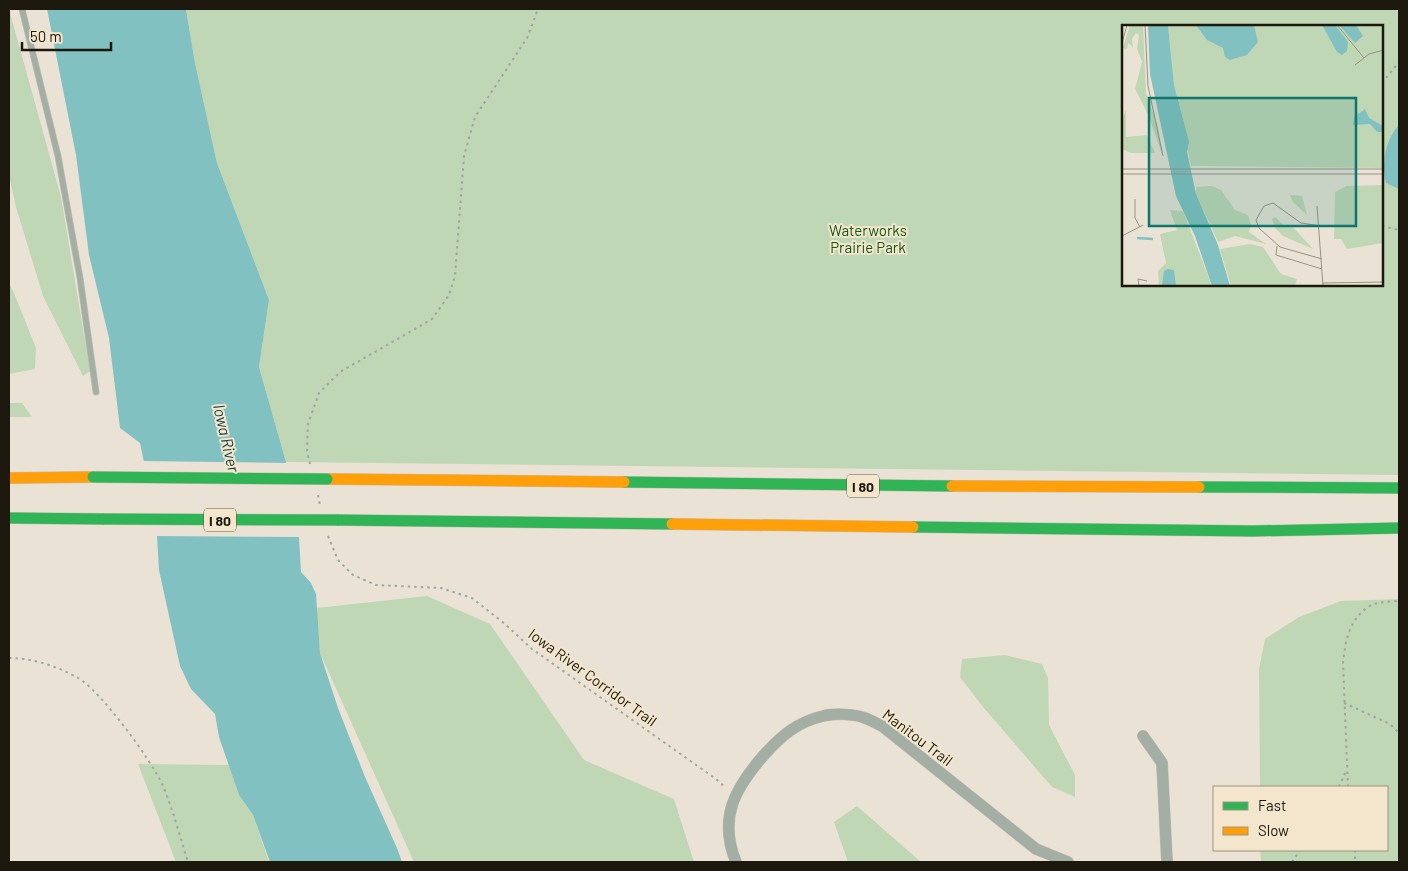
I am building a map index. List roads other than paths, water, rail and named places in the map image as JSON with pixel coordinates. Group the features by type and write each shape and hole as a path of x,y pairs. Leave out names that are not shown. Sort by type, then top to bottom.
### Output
{"highway":[{"name":"I 80","path":"9,478 93,477 973,487 1399,488"},
{"name":"I 80","path":"9,518 1253,530 1399,528"}],"street":[{"name":"Manitou Trail","path":"736,862 731,850 728,828 731,810 745,777 781,736 803,722 825,716 864,718 882,726 1036,849 1068,862"},
{"path":"1143,736 1162,764 1168,862"}],"lane":[{"path":"22,9 58,156 80,278 96,392"}],"water":[{"name":"Iowa River","path":"47,9 186,9 195,63 217,163 269,300 259,367 286,462 299,537 301,572 311,583 316,594 320,653 338,708 365,777 402,862 270,862 253,815 239,795 219,737 215,714 191,689 180,666 159,570 156,520 140,443 120,428 109,338 89,255 76,155"},
{"path":"1399,125 1399,189 1386,183 1384,160 1390,138"}],"park label":[{"name":"Waterworks Prairie Park","path":"868,238"}]}
